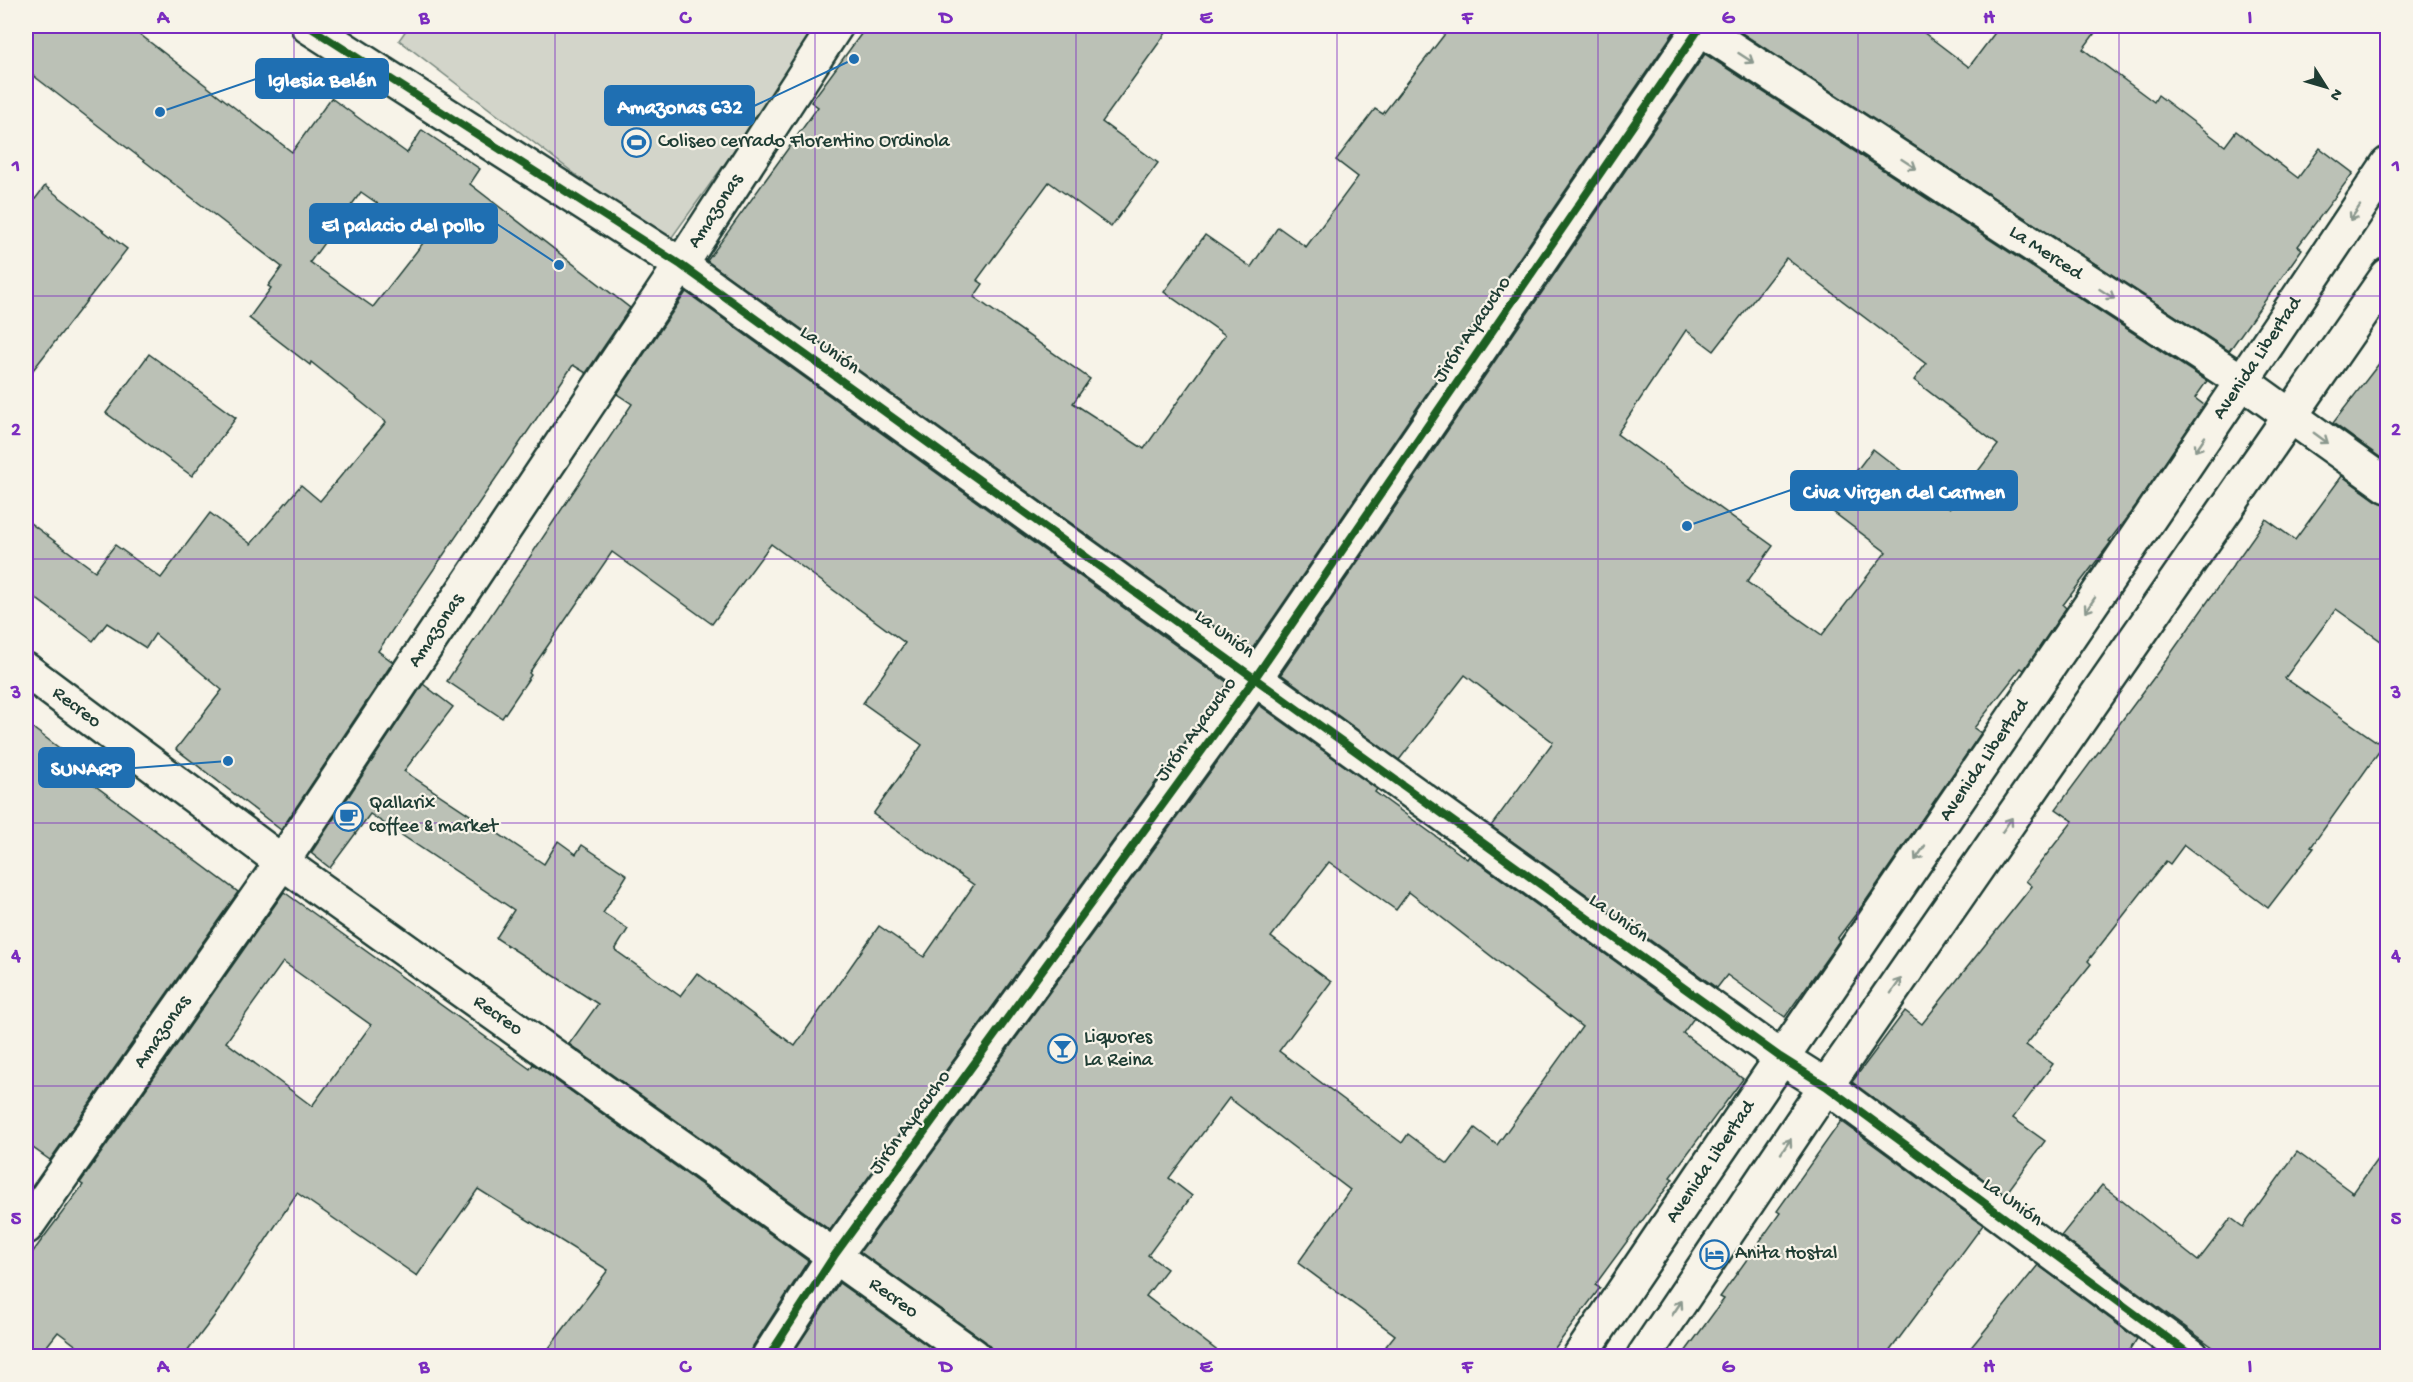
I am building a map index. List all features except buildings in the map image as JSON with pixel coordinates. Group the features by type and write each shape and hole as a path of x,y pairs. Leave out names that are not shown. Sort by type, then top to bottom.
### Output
{"street":[{"name":"La Unión","path":"308,26 681,265 1780,1057 1826,1086 2192,1356"},
{"name":"Amazonas","path":"26,1227 282,862 681,265 836,26"},
{"name":"La Merced","path":"1699,26 2242,382 2388,486"},
{"name":"Jirón Ayacucho","path":"769,1356 834,1256 1255,678 1699,26"},
{"name":"Avenida Libertad","path":"1580,1356 1780,1057 2242,382 2388,164"},
{"path":"1644,1356 1826,1086 2291,416 2383,291"},
{"name":"Recreo","path":"26,670 282,862 974,1356"}],"shaded area":[{"name":"Coliseo cerrado Florentino Ordinola","path":"409,26 824,26 667,244 399,40"}],"cycle path":[{"path":"308,26 681,265 1780,1057 1826,1086 2192,1356"},
{"path":"769,1356 834,1256 1255,678 1701,26"}],"place":[{"name":"Amazonas 632","path":"854,59"},
{"name":"Iglesia Belén","path":"160,112"},
{"name":"Coliseo cerrado Florentino Ordinola","path":"637,142"},
{"name":"El palacio del pollo","path":"559,265"},
{"name":"Civa Virgen del Carmen","path":"1687,526"},
{"name":"SUNARP","path":"228,761"},
{"name":"Qallarix coffee & market","path":"348,816"},
{"name":"Liquores La Reina","path":"1063,1049"},
{"name":"Anita Hostal","path":"1714,1254"}]}
